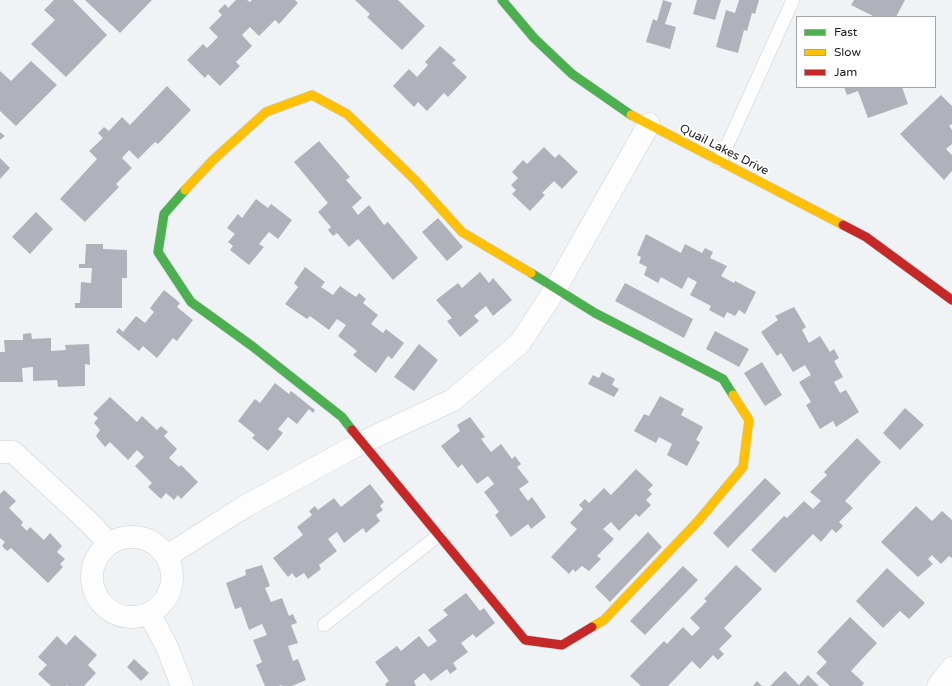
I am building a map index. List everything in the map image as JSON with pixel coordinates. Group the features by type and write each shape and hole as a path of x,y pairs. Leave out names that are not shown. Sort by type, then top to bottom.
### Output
{"street":[{"name":"Quail Lakes Drive","path":"502,0 534,38 572,74 629,114 866,237 952,300"},
{"path":"312,94 347,114 414,180 462,232 556,288 595,313 722,379 749,420 743,467 699,520 604,620 562,645 526,640 342,417 252,346 191,302 158,252 164,214 213,160 266,112 312,94"},
{"path":"166,556 244,507 363,442 453,400 520,342 556,288 649,124"},
{"path":"0,452 13,452 91,524 109,544"},
{"path":"134,536 147,539 158,546 166,556 172,568 172,581 168,594 161,605 150,613 137,617 124,616 111,612 101,603 94,591 92,578 93,565 99,553 109,544 121,538 134,536"},
{"path":"150,613 167,647 182,686"},
{"path":"938,686 952,668"}],"lane":[{"path":"720,161 793,0"},
{"path":"324,624 439,535"}],"building":[{"path":"54,0 73,0 107,35 66,77 31,44 55,20 44,10"},
{"path":"85,0 152,0 120,33"},
{"path":"236,0 247,0 250,2 252,0 295,0 298,3 279,24 275,20 259,36 250,27 242,35 252,46 236,62 240,66 220,86 208,74 205,78 187,60 203,44 207,48 218,37 209,28 222,15 218,11 225,4 228,8"},
{"path":"355,0 398,0 425,26 402,50 367,17 370,14"},
{"path":"663,0 672,3 665,24 676,27 670,49 646,42 653,19 657,21"},
{"path":"697,0 721,0 715,20 693,14"},
{"path":"739,0 759,0 755,14 752,13 747,31 744,30 738,53 716,47 726,10 735,13"},
{"path":"854,0 905,0 897,16 873,16 851,5"},
{"path":"440,46 456,60 452,63 467,77 448,97 444,93 427,111 418,102 414,107 393,86 409,69 417,77 428,65 425,62"},
{"path":"31,61 57,85 16,126 0,111 0,71 11,81"},
{"path":"167,86 191,110 158,144 155,142 138,159 129,150 122,158 132,168 116,184 119,187 85,222 60,199 97,159 89,151 103,138 98,133 104,127 109,131 122,117 130,125"},
{"path":"844,88 902,88 908,104 868,118 858,91 847,95"},
{"path":"941,95 952,106 952,124 949,126 952,130 952,144 946,149 952,155 952,171 944,180 900,134"},
{"path":"0,132 5,136 0,140"},
{"path":"319,141 350,177 346,180 362,198 352,207 358,215 369,205 384,225 388,222 418,258 393,280 358,239 349,247 337,233 333,236 328,230 331,227 318,212 328,203 294,162"},
{"path":"544,147 555,158 559,154 578,172 562,189 554,181 542,193 545,195 530,211 512,194 516,190 511,185 518,178 512,172 523,160 527,164"},
{"path":"0,158 10,168 0,179"},
{"path":"256,199 268,208 271,204 292,220 278,239 269,232 259,244 264,247 249,265 230,250 233,246 228,242 235,234 227,228 238,214 242,218"},
{"path":"36,212 53,229 30,254 12,237"},
{"path":"438,218 463,247 447,261 422,232"},
{"path":"646,234 681,253 685,244 702,253 705,248 713,252 710,258 727,266 721,276 734,283 735,281 756,292 745,314 739,310 735,316 727,312 724,318 709,310 711,306 690,295 697,282 688,277 682,289 661,277 658,283 644,275 647,267 639,263 641,257 637,255"},
{"path":"86,244 103,244 103,249 127,250 127,278 122,278 122,308 75,308 75,303 80,303 81,282 91,283 92,268 79,268 79,264 85,264"},
{"path":"305,267 325,282 321,287 333,295 340,286 356,297 359,293 366,299 363,303 378,315 371,324 383,333 386,329 404,343 392,359 388,356 376,373 353,355 357,351 338,336 346,325 337,319 329,330 310,316 307,319 285,304 298,287 294,283"},
{"path":"480,272 489,283 493,278 512,300 493,316 486,306 474,316 479,321 460,337 447,321 452,318 436,300 458,283 462,288"},
{"path":"625,283 693,319 684,338 615,301"},
{"path":"164,290 180,303 177,307 193,320 177,341 173,338 157,358 143,346 139,351 116,332 119,328 123,332 136,316 145,323 154,312 150,308"},
{"path":"794,307 806,327 802,330 809,343 820,336 830,352 834,349 839,358 834,361 843,377 834,382 840,393 846,390 859,412 836,427 833,421 820,429 806,405 811,402 799,382 811,375 805,365 793,372 781,353 777,356 761,332 778,320 775,316"},
{"path":"715,331 749,349 739,367 706,349"},
{"path":"31,333 32,339 51,338 51,351 66,350 65,345 89,344 90,365 85,364 85,386 58,387 57,380 33,381 33,367 22,368 23,382 0,382 0,352 5,352 4,340 23,340 23,334"},
{"path":"419,344 438,360 414,391 394,377"},
{"path":"762,362 782,395 765,406 744,373"},
{"path":"602,372 615,379 612,385 619,389 614,397 588,384 593,375 599,378"},
{"path":"275,383 289,394 291,391 315,410 313,413 309,409 297,424 288,417 278,429 283,433 268,451 252,438 255,435 238,421 255,399 260,403"},
{"path":"660,396 684,409 681,415 703,427 696,440 700,442 687,466 667,455 672,444 659,437 656,443 634,431 644,414 649,416"},
{"path":"110,397 137,422 142,416 157,430 161,426 168,432 164,436 177,449 169,458 179,467 181,465 198,482 181,499 178,495 174,500 166,493 161,499 148,487 152,483 135,466 144,457 137,450 128,460 110,442 105,447 96,436 100,430 94,423 98,418 93,414"},
{"path":"905,408 924,425 900,450 883,433"},
{"path":"470,417 485,437 481,439 491,452 501,444 512,459 515,456 521,464 517,467 529,482 519,489 528,501 532,497 546,517 531,529 528,524 511,537 495,515 499,512 484,492 494,484 488,476 477,484 462,464 458,468 441,446 460,431 457,425"},
{"path":"857,438 881,462 845,501 853,508 839,522 843,526 836,533 832,529 821,542 813,534 775,573 751,550 784,516 787,518 804,501 813,509 821,501 810,492 827,475 824,472"},
{"path":"636,469 653,485 648,490 652,494 646,500 651,505 639,517 636,514 619,531 611,522 603,529 614,539 597,556 601,559 589,571 582,566 575,572 573,569 569,574 551,557 577,529 570,523 583,509 579,505 585,499 589,503 604,488 611,495"},
{"path":"765,478 781,493 728,548 713,533"},
{"path":"370,484 384,502 380,506 383,510 376,515 380,521 366,533 363,528 344,543 337,532 328,539 337,551 319,565 321,569 308,579 304,573 296,578 292,573 288,577 273,558 303,535 297,527 312,515 309,511 315,506 318,510 334,498 341,507"},
{"path":"4,490 16,501 9,508 23,522 21,525 27,531 30,527 44,540 50,533 62,546 57,552 65,559 60,564 63,567 48,583 11,548 7,551 2,546 5,542 0,538 0,494"},
{"path":"916,506 932,521 942,511 952,520 952,558 949,556 941,564 932,555 928,559 933,564 918,577 881,542"},
{"path":"648,532 662,547 610,602 595,587"},
{"path":"262,565 270,586 265,588 271,602 282,598 289,616 293,614 297,623 291,625 298,643 288,646 293,661 298,659 306,680 292,686 265,686 256,665 262,662 253,640 267,635 262,624 249,630 241,607 235,609 226,583 246,575 245,570"},
{"path":"736,565 762,589 724,628 732,636 719,649 724,654 718,660 713,655 700,669 692,661 668,686 641,686 630,676 664,641 667,644 683,627 692,636 700,628 690,618 707,601 704,599"},
{"path":"683,566 698,580 645,635 630,621"},
{"path":"887,568 925,603 909,619 900,611 883,628 856,601"},
{"path":"466,593 480,611 484,608 495,623 476,638 473,634 461,643 468,652 453,663 457,669 450,674 447,669 431,681 424,673 414,681 416,686 386,686 385,684 389,681 375,662 397,646 401,651 419,636 428,647 437,641 428,630 448,615 443,610"},
{"path":"850,617 877,643 851,671 864,683 862,686 830,686 816,673 827,662 817,652"},
{"path":"75,635 97,655 88,665 96,673 84,686 51,686 38,674 47,665 38,657 57,636 66,645"},
{"path":"134,659 149,673 141,681 127,667"},
{"path":"785,671 799,685 808,675 819,686 770,686"},
{"path":"757,681 762,686 753,686"}],"traffic: fast":[{"path":"502,0 534,38 572,74 631,115"},
{"path":"185,190 164,214 158,252 191,302 252,346 342,417 352,430"},
{"path":"531,273 595,313 723,379 733,395"}],"traffic: slow":[{"path":"312,95 347,114 415,180 462,232 531,273"},
{"path":"185,190 213,160 266,112 312,95"},
{"path":"631,115 843,225"},
{"path":"592,627 604,620 699,520 743,467 749,420 733,395"}],"traffic: jam":[{"path":"843,225 866,237 952,300"},
{"path":"352,430 525,640 562,645 592,627"}]}
